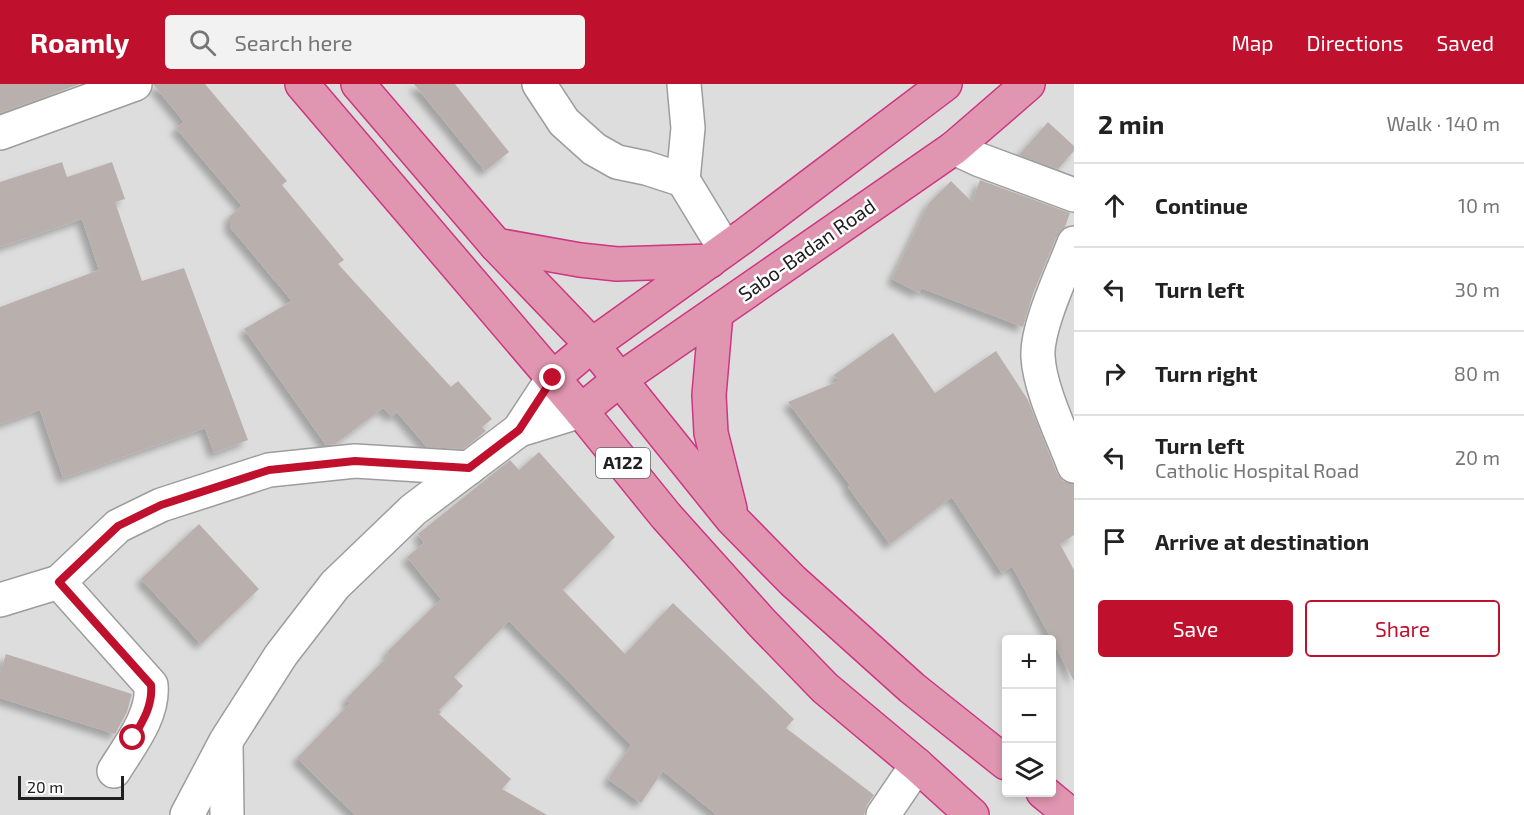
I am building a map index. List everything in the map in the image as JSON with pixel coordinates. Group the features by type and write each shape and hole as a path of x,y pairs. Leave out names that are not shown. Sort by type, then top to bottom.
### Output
{"highway":[{"name":"A122","path":"302,84 581,411 666,516 762,623 825,688 917,765 972,815"},
{"name":"A122","path":"358,84 496,245 592,345 732,519 793,581 912,688 1002,760"},
{"path":"553,378 592,345 726,249 945,84"},
{"name":"Sabo-Badan Road","path":"581,411 619,380 954,148 1028,84"},
{"path":"496,245 617,264 726,249 771,274"},
{"path":"716,313 709,395 711,433 732,519"},
{"path":"1049,797 1071,815"}],"street":[{"path":"0,133 135,84"},
{"path":"538,84 564,122 594,150 617,162 646,168 683,180"},
{"path":"684,84 688,128 683,180 726,249"},
{"path":"954,148 1074,195"},
{"path":"1074,243 1040,332 1038,356 1042,380 1074,466"},
{"path":"187,815 226,741 281,655 335,585 413,510 519,430 553,378"},
{"path":"519,430 581,411"},
{"path":"0,600 59,582 118,526 161,505 269,470 355,461 469,468"},
{"path":"59,582 151,685 152,698 144,720 114,771"},
{"path":"226,741 226,815"},
{"path":"883,815 917,765"}],"shaded area":[{"path":"0,84 1074,84 1074,815 0,815"}],"building":[{"path":"0,84 80,84 0,113"},
{"path":"153,84 205,84 287,181 282,185 344,260 338,264 451,387 458,381 492,419 482,427 486,431 463,449 427,447 397,412 392,417 383,408 335,444 326,445 244,329 292,301 230,227 230,216 242,206 176,128 184,122"},
{"path":"414,84 455,84 509,152 485,171"},
{"path":"1048,122 1074,146 1074,151 1058,169 1019,155"},
{"path":"62,162 67,177 112,162 125,199 115,202 142,281 184,268 248,440 214,453 205,428 63,478 40,410 0,424 0,307 99,270 82,219 0,247 0,182"},
{"path":"980,180 1070,213 1065,227 1057,236 1033,294 1023,327 921,288 919,293 892,279 929,203 951,181 972,202"},
{"path":"893,333 935,393 996,351 1028,400 1057,473 1063,481 1074,484 1074,535 1060,544 1074,570 1074,681 1056,648 1056,635 1049,635 1012,566 1002,573 952,497 890,544 848,487 850,485 788,402 839,381 834,375"},
{"path":"539,452 615,537 563,590 625,654 673,603 794,719 786,728 874,795 864,815 717,815 663,771 641,803 608,779 631,745 509,621 454,677 463,686 439,710 441,712 439,714 511,779 502,789 547,815 355,815 297,758 350,703 346,699 389,655 387,652 441,599 407,557 424,543 418,534 510,460 519,470"},
{"path":"199,524 259,589 201,644 141,579"},
{"path":"6,654 132,694 127,712 115,734 0,698 0,673"}],"route":[{"path":"133,738 144,720 152,698 151,685 59,582 118,526 161,505 269,470 355,461 469,468 519,430 553,378"}]}
